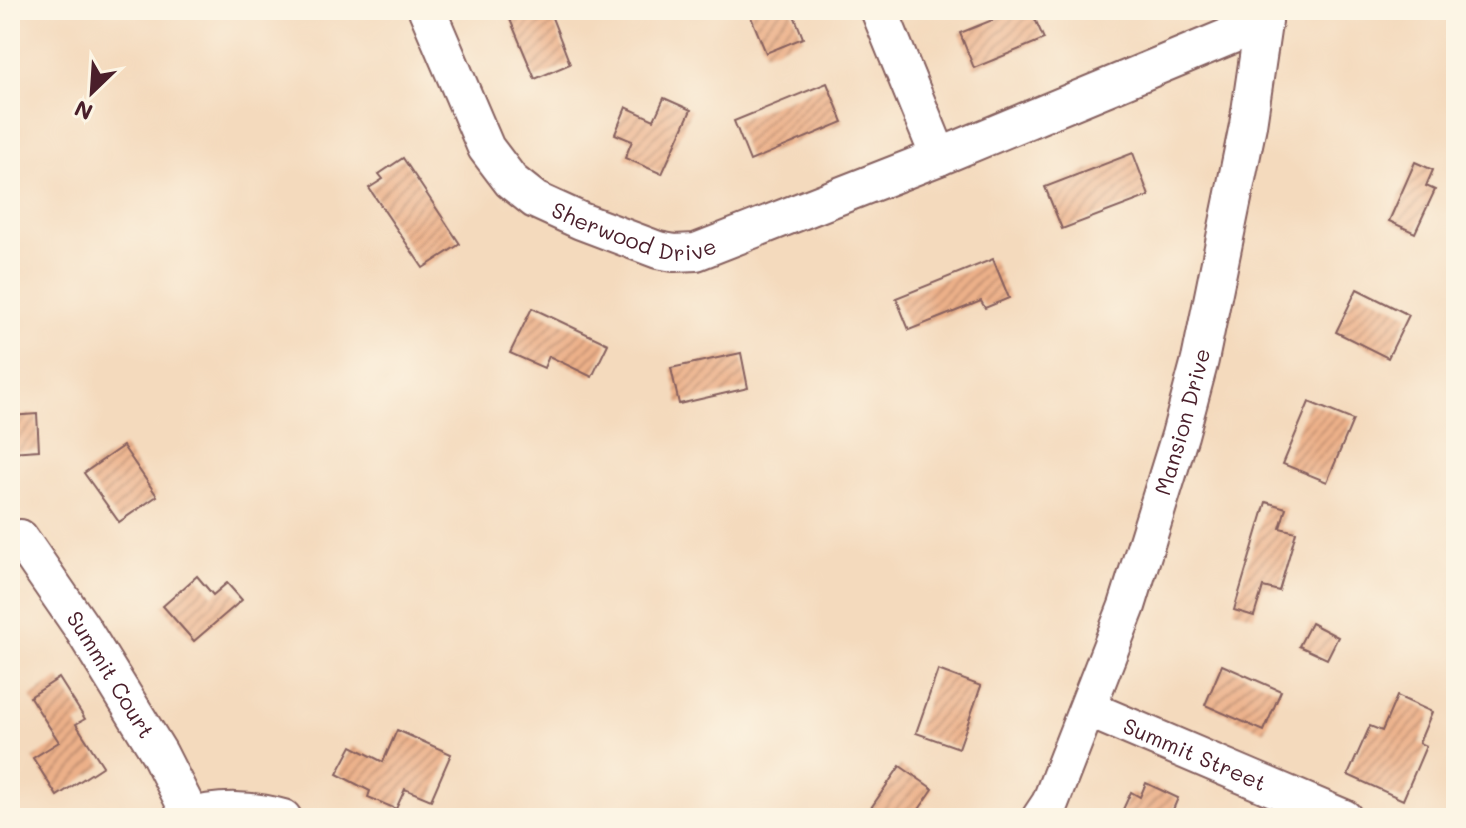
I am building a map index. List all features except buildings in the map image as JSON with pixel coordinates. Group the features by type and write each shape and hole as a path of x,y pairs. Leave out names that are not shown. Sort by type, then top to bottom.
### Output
{"street":[{"name":"Sherwood Drive","path":"427,10 486,148 511,181 535,200 581,221 674,253 696,252 939,157 1264,16"},
{"path":"879,10 939,157"},
{"name":"Mansion Drive","path":"1040,818 1050,803 1127,606 1200,360 1248,125 1264,16"},
{"name":"Summit Court","path":"20,538 82,628 159,753 188,817"},
{"name":"Summit Street","path":"1088,709 1344,818"},
{"path":"188,817 210,812 243,811 283,818"}]}
